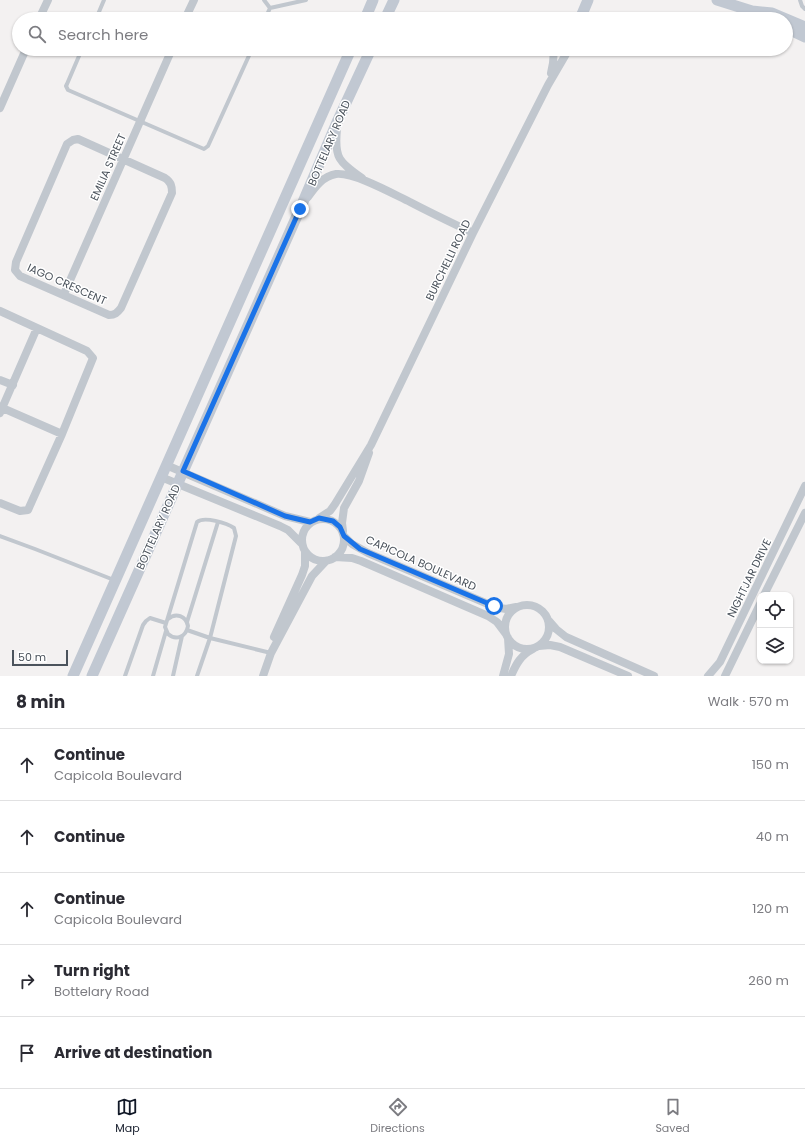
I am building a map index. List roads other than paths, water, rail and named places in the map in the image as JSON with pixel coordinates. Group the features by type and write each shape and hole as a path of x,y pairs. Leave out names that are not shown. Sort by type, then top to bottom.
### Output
{"main road":[{"path":"368,12 373,0"},
{"path":"388,12 394,0"},
{"path":"583,12 588,0"},
{"path":"718,0 752,11 762,12"},
{"path":"734,0 752,11"},
{"path":"793,22 805,27"},
{"path":"793,31 805,37"},
{"name":"BOTTELARY ROAD","path":"73,676 348,56"},
{"name":"BOTTELARY ROAD","path":"92,676 368,56"}],"street":[{"path":"42,12 48,0"},
{"path":"188,12 194,0"},
{"path":"0,108 23,56"},
{"name":"EMILIA STREET","path":"64,294 169,56"},
{"name":"BURCHELLI ROAD","path":"548,85 554,56"},
{"name":"BURCHELLI ROAD","path":"319,518 330,511 335,504 371,445 473,233 548,85 565,56"},
{"path":"338,120 335,146 339,157 345,166 367,182"},
{"name":"IAGO CRESCENT","path":"78,139 124,160 168,180 172,188 172,193 121,308 116,313 109,315 20,276 16,272 14,266 67,144 78,139"},
{"path":"300,209 320,182 334,174 343,174 367,182 473,233"},
{"path":"0,311 87,351 93,358 62,434 28,510 20,511 0,503"},
{"path":"37,328 1,410 62,434"},
{"path":"0,380 13,385"},
{"name":"BURCHELLI ROAD","path":"343,534 342,523 344,508 359,481 366,464 371,445"},
{"path":"166,465 285,516 310,522"},
{"path":"161,477 280,526 291,533 301,543 305,552 305,566 273,641 271,653"},
{"name":"NIGHTJAR DRIVE","path":"708,676 720,662 805,486"},
{"name":"NIGHTJAR DRIVE","path":"765,592 805,512"},
{"path":"263,676 271,653 312,576 326,561 338,554 343,546 343,534 337,523 319,518 307,525 302,533 301,543"},
{"name":"CAPICOLA BOULEVARD","path":"343,534 352,544 368,553 494,606 506,609 516,607"},
{"path":"305,552 316,560 326,561"},
{"name":"CAPICOLA BOULEVARD","path":"335,557 352,558 362,561 488,616 497,622 507,636"},
{"path":"503,676 509,654 505,629 506,619 512,610 526,604 536,606 544,611 556,629 566,637 654,676"},
{"name":"NIGHTJAR DRIVE","path":"725,676 757,610"},
{"path":"511,676 521,658 542,643 548,635 550,630 549,620"},
{"path":"507,636 511,642 519,648 529,649 550,645 560,647 628,676"}],"lane":[{"path":"99,12 104,0"},
{"path":"264,0 270,8"},
{"path":"270,8 306,0"},
{"path":"800,0 805,10"},
{"path":"268,12 270,8"},
{"path":"79,56 67,84 67,89 202,149 208,146 249,56"},
{"path":"153,676 166,631 166,621 197,522 203,519 228,524 234,528 236,536 210,638 197,676"},
{"path":"173,676 182,636 187,630 187,622 218,522"},
{"path":"0,536 35,548 116,581"},
{"path":"166,621 170,617 178,615 182,616 187,622"},
{"path":"125,676 143,625 150,618 166,621"},
{"path":"187,630 210,638 271,653"},
{"path":"166,631 174,638 182,636"}]}
